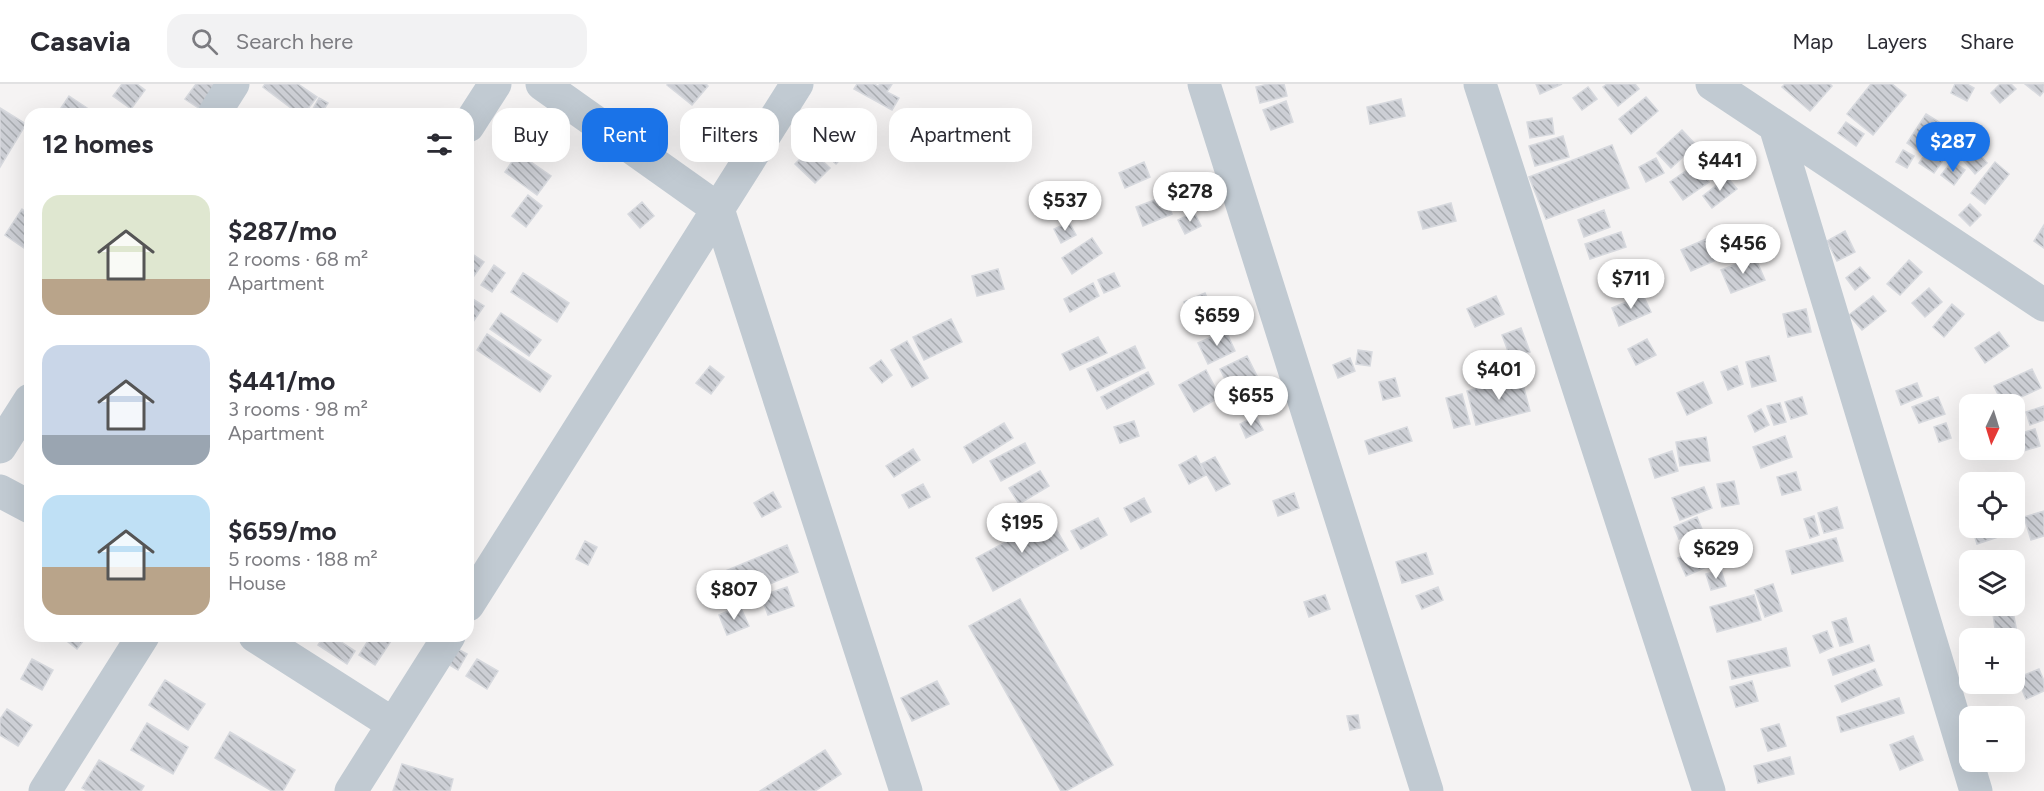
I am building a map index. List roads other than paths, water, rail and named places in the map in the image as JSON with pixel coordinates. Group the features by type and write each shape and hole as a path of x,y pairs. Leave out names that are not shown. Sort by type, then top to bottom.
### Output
{"street":[{"path":"218,108 233,84"},
{"path":"474,117 495,84"},
{"path":"542,84 718,209 906,791"},
{"path":"474,595 797,84"},
{"path":"1204,84 1427,791"},
{"path":"1480,84 1708,791"},
{"path":"1712,84 2044,305"},
{"path":"1775,126 1976,791"},
{"path":"0,447 24,409"},
{"path":"0,491 24,504"},
{"path":"45,791 139,642"},
{"path":"264,642 393,724"},
{"path":"351,791 445,642"}]}
